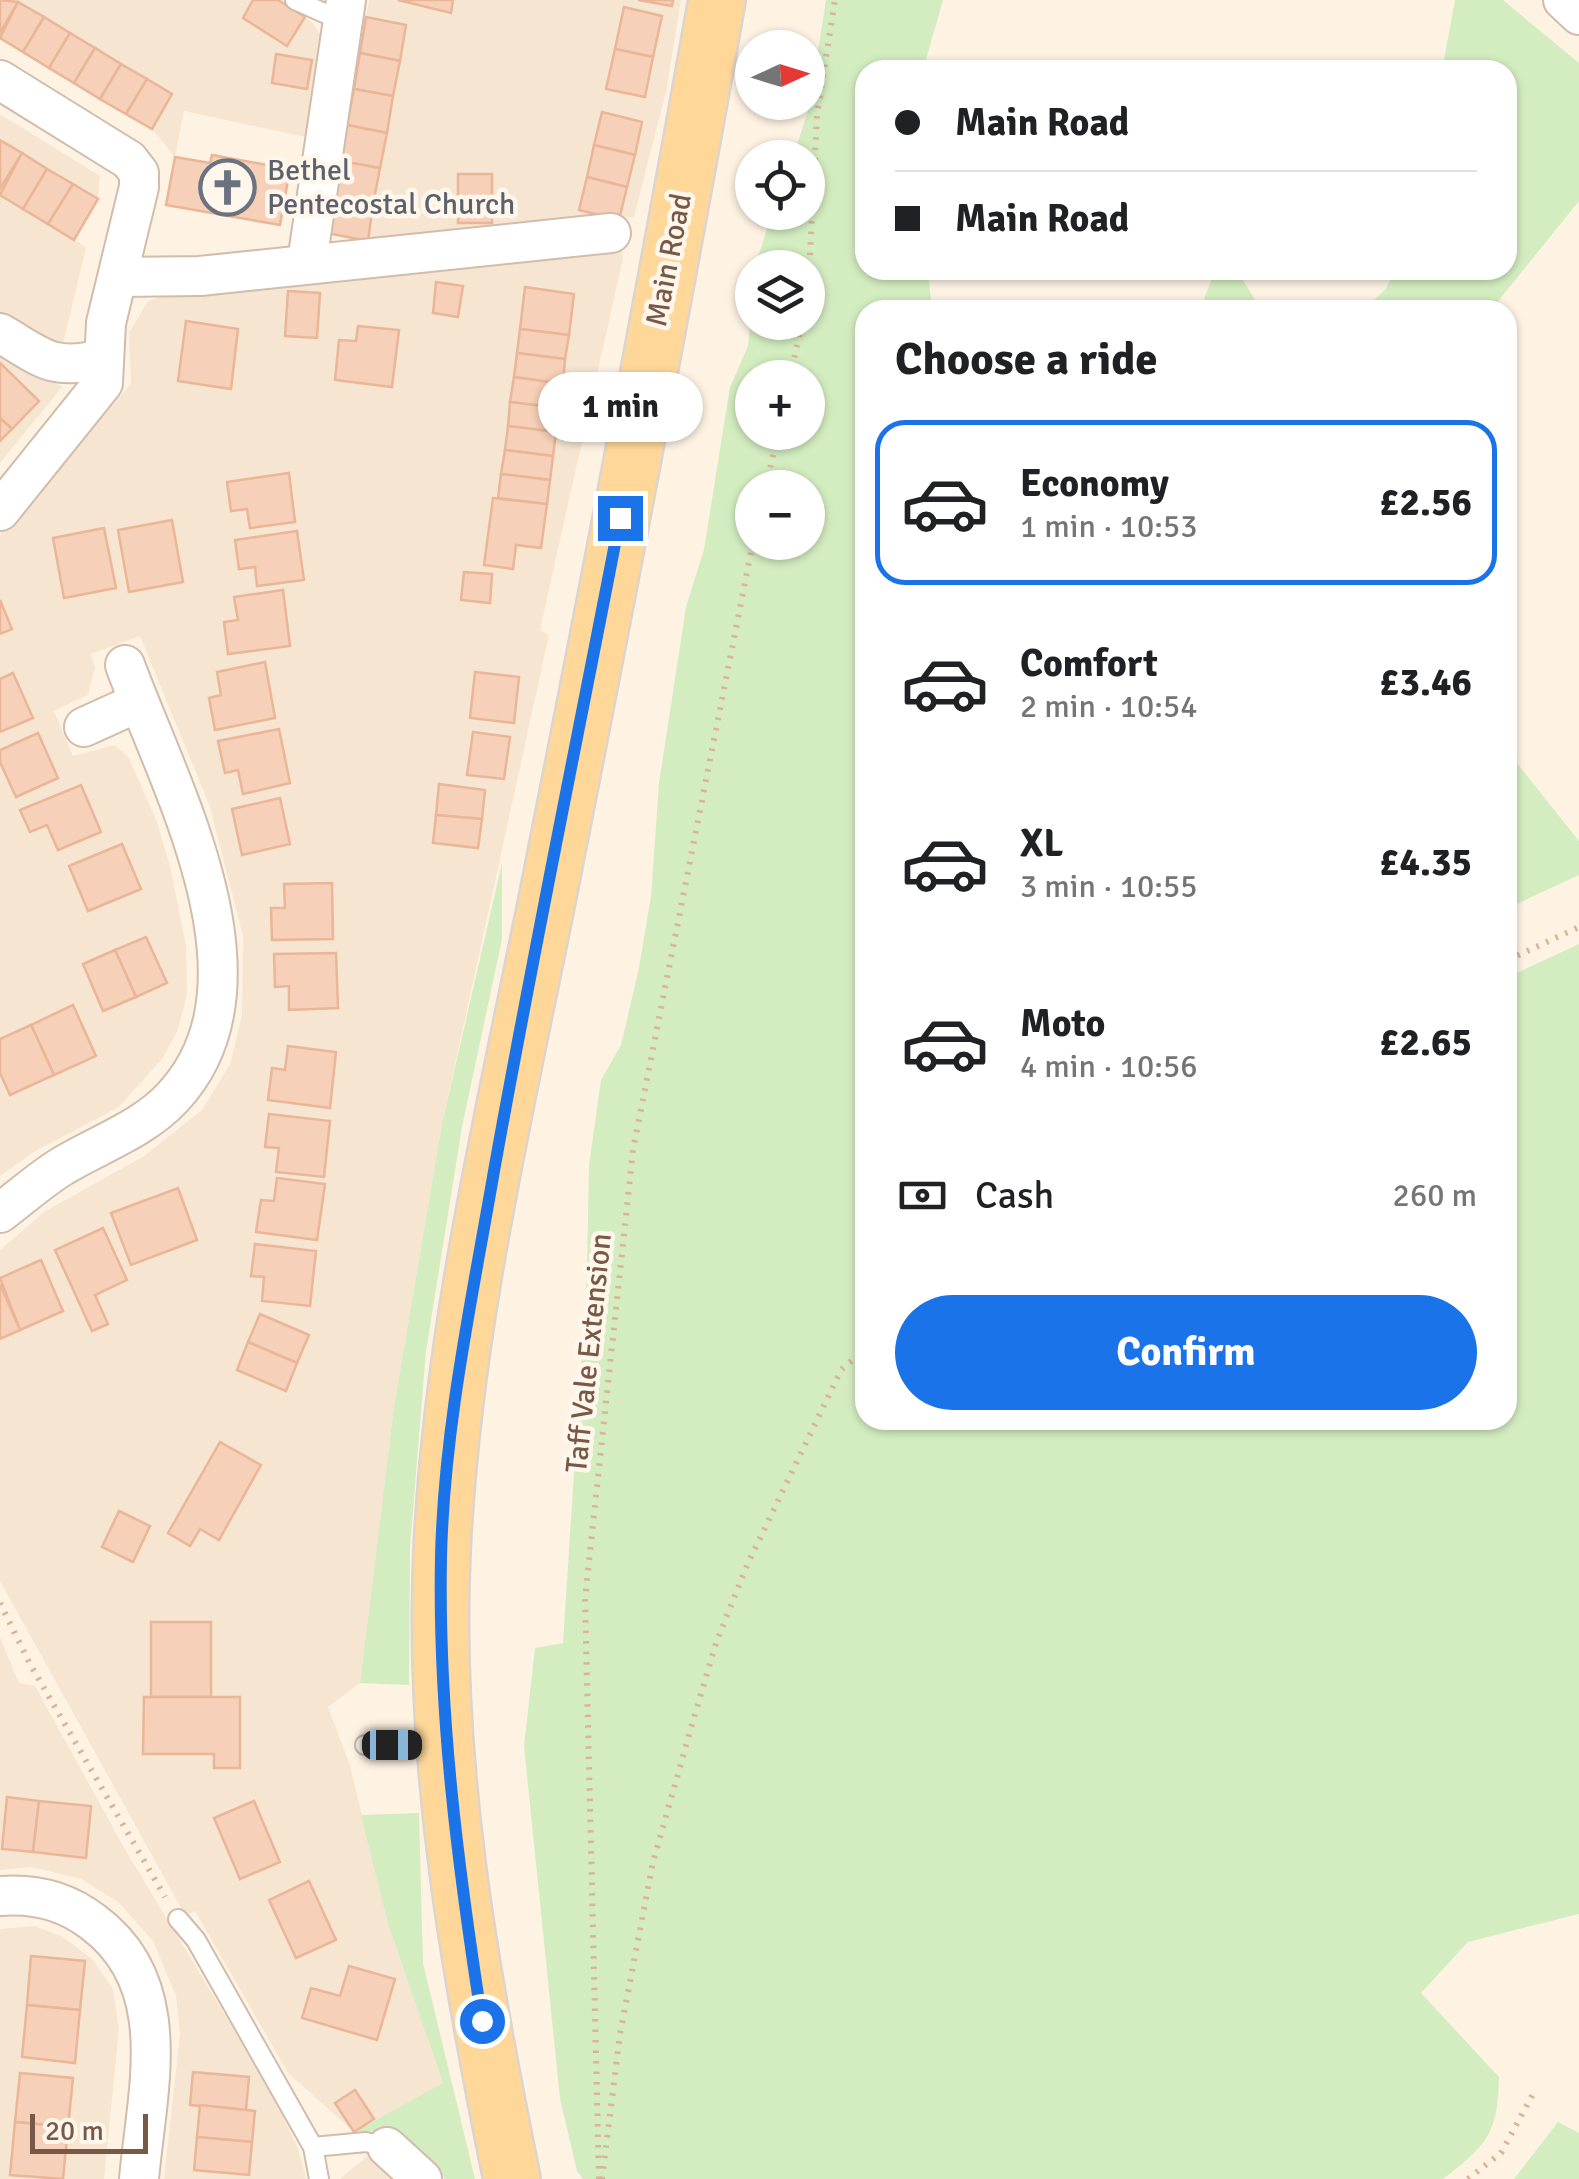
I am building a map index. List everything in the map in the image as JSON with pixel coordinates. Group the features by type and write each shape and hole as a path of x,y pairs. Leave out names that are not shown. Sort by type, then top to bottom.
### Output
{"main road":[{"name":"Main Road","path":"512,2179 458,1869 447,1745 441,1557 450,1423 507,1100 717,0"}],"street":[{"path":"1563,0 1579,15"},
{"path":"307,262 344,11"},
{"path":"0,80 129,160 139,173 102,359 102,383 94,398 0,511"},
{"path":"118,276 200,276 611,233"},
{"path":"0,333 52,363 69,366 102,359"},
{"path":"0,1213 57,1169 144,1121 172,1098 200,1058 214,1013 218,964 196,851 125,665"},
{"path":"84,727 138,702"},
{"path":"0,1896 23,1894 72,1906 107,1932 136,1967 150,2004 152,2040 139,2179"},
{"path":"388,2148 422,2179"}],"lane":[{"path":"295,0 344,11"},
{"path":"365,1745 447,1745"},
{"path":"178,1919 196,1940 313,2147 319,2179"},
{"path":"313,2147 366,2142 388,2148"}],"path":[{"path":"810,250 817,115 834,0"},
{"name":"Taff Vale Extension","path":"601,2179 585,1600 633,1150 750,560"},
{"path":"1517,956 1579,927"},
{"path":"601,2179 620,2034 653,1862 716,1642 748,1563 841,1370 855,1358"},
{"path":"0,1603 30,1664 178,1919"},
{"path":"1468,2179 1501,2153 1533,2094"}],"shaded area":[{"path":"0,0 278,0 313,23 322,37 310,138 184,111 175,157 152,129 0,38"},
{"path":"369,0 681,0 666,92 634,217 368,241 327,233"},
{"path":"0,114 100,176 98,199 74,239 86,248 62,348 0,316"},
{"path":"614,246 622,250 623,258 540,630 549,635 442,1124 394,1407 360,1683 328,1707 350,1765 388,1924 443,2083 354,2132 288,2073 195,1911 185,1915 0,1581 0,1250 44,1212 144,1156 202,1110 230,1064 242,1015 243,936 210,807 140,636 91,654 95,668 88,695 54,711 73,756 115,745 129,758 157,822 171,870 186,945 187,994 178,1030 162,1059 119,1107 34,1152 0,1176 0,535 131,384 129,333 148,301 178,291"},
{"path":"0,349 62,387 0,463"},
{"path":"0,1637 19,1683 35,1686 126,1851 272,2093 298,2148 306,2179 164,2179 180,2034 176,1996 153,1941 118,1902 81,1879 31,1867 0,1870"},
{"path":"34,1926 62,1936 93,1960 113,1989 119,2029 104,2179 0,2179 0,1929"},
{"path":"367,2156 391,2179 340,2179"}],"green space":[{"path":"826,0 943,0 926,60 855,60 855,280 929,280 931,300 855,300 855,1430 1517,1430 1517,973 1579,944 1579,1914 1468,1942 1421,1993 1499,2077 1496,2112 1487,2137 1443,2179 583,2179 577,2171 560,2099 524,1746 535,1648 563,1643 587,1272 589,1165 601,1080 621,1045 639,968 651,896 659,783 686,607 704,549 735,376 735,450 825,450 825,360 742,360 748,340 825,340 825,250 760,250 767,230 825,230 825,140 799,140 805,120 825,120 825,30 821,30"},
{"path":"1455,0 1503,0 1579,63 1579,201 1517,278 1517,60 1444,60"},
{"path":"1211,280 1243,280 1255,300 1204,300"},
{"path":"1390,280 1515,280 1499,300 1374,300"},
{"path":"1517,763 1579,841 1579,875 1517,904"},
{"path":"502,863 502,939 462,1127 426,1351 410,1547 409,1685 360,1683 394,1407 442,1124"},
{"path":"419,1813 423,1963 475,2179 445,2179 416,2147 397,2136 354,2132 443,2083 388,1924 361,1815"},
{"path":"1558,2122 1579,2133 1579,2179 1514,2179"}],"building":[{"path":"0,0 18,2 0,33"},
{"path":"253,0 278,0 305,17 287,46 243,18"},
{"path":"398,0 453,0 451,13"},
{"path":"638,0 673,0 672,6"},
{"path":"18,2 44,17 23,52 0,38"},
{"path":"624,7 662,16 653,57 615,49"},
{"path":"44,17 70,33 49,68 23,52"},
{"path":"366,17 406,25 400,61 360,53"},
{"path":"70,33 95,48 74,83 49,68"},
{"path":"95,48 121,64 100,99 74,83"},
{"path":"615,49 653,57 645,97 606,89"},
{"path":"360,53 400,61 393,96 354,89"},
{"path":"276,54 312,60 307,89 272,83"},
{"path":"121,64 147,79 126,114 100,99"},
{"path":"147,79 172,94 152,129 126,114"},
{"path":"354,89 393,96 387,133 347,125"},
{"path":"602,112 642,122 635,155 594,145"},
{"path":"347,125 387,133 380,168 340,161"},
{"path":"0,140 22,153 0,189"},
{"path":"594,145 635,155 627,187 587,177"},
{"path":"22,153 47,169 23,209 0,195"},
{"name":"Bethel Pentecostal Church","path":"212,155 290,169 280,225 166,205 175,157 210,163"},
{"path":"340,161 380,168 373,204 334,197"},
{"path":"47,169 73,184 48,224 23,209"},
{"path":"458,174 492,174 492,223 458,223"},
{"path":"587,177 627,187 619,220 579,210"},
{"path":"73,184 98,199 74,240 48,224"},
{"path":"334,197 373,204 368,241 327,233"},
{"path":"436,282 463,286 458,317 433,313"},
{"path":"525,287 574,294 569,335 520,329"},
{"path":"288,291 320,293 317,338 285,336"},
{"path":"186,321 238,329 231,389 178,381"},
{"path":"358,326 399,330 392,387 335,380 339,340 356,341"},
{"path":"520,329 569,335 565,359 517,353"},
{"path":"517,353 565,359 563,384 514,377"},
{"path":"0,363 39,401 12,429 0,418"},
{"path":"514,377 563,384 559,408 510,402"},
{"path":"510,402 559,408 556,432 508,426"},
{"path":"0,418 12,429 0,441"},
{"path":"508,426 556,432 553,456 505,450"},
{"path":"505,450 553,456 550,480 501,474"},
{"path":"289,473 295,522 250,528 247,509 231,511 227,482"},
{"path":"501,474 550,480 547,504 498,498"},
{"path":"493,498 547,504 541,548 516,545 513,569 484,565"},
{"path":"172,520 183,582 129,592 118,530"},
{"path":"104,528 116,588 64,598 53,538"},
{"path":"297,531 304,580 257,586 255,567 239,569 235,540"},
{"path":"464,572 492,574 490,603 461,600"},
{"path":"283,590 290,646 228,654 224,622 238,620 234,597"},
{"path":"0,600 12,629 0,634"},
{"path":"265,662 275,718 215,730 209,698 221,695 217,672"},
{"path":"475,672 519,677 514,723 470,718"},
{"path":"13,673 33,718 0,732 0,679"},
{"path":"279,729 290,783 243,794 238,770 225,773 218,741"},
{"path":"473,732 510,737 504,779 467,775"},
{"path":"38,733 58,778 16,797 0,762 0,750"},
{"path":"439,784 485,790 482,819 436,815"},
{"path":"81,785 101,832 58,850 47,825 30,832 20,810"},
{"path":"280,798 290,844 242,855 232,809"},
{"path":"436,815 482,819 478,848 433,843"},
{"path":"122,844 141,889 88,911 69,866"},
{"path":"332,883 333,939 272,940 271,908 285,908 284,884"},
{"path":"146,937 167,983 136,997 115,950"},
{"path":"115,950 136,997 103,1011 83,964"},
{"path":"336,953 338,1008 289,1010 289,986 275,987 274,954"},
{"path":"73,1005 96,1056 54,1075 31,1025"},
{"path":"31,1025 54,1075 10,1095 0,1073 0,1039"},
{"path":"288,1046 336,1052 330,1108 268,1100 272,1068 285,1070"},
{"path":"269,1114 330,1121 324,1177 276,1172 279,1148 265,1147"},
{"path":"277,1178 325,1184 317,1240 256,1232 261,1200 274,1201"},
{"path":"178,1188 197,1240 131,1265 111,1213"},
{"path":"103,1228 127,1280 95,1295 108,1324 92,1331 55,1250"},
{"path":"255,1244 316,1251 310,1306 262,1301 264,1277 251,1276"},
{"path":"41,1260 63,1311 20,1330 0,1278"},
{"path":"0,1284 20,1330 0,1339"},
{"path":"260,1314 309,1335 297,1363 248,1342"},
{"path":"248,1342 297,1363 286,1391 237,1370"},
{"path":"220,1442 261,1465 219,1540 200,1529 190,1546 168,1533"},
{"path":"119,1511 150,1526 133,1562 102,1547"},
{"path":"151,1622 211,1622 211,1697 151,1697"},
{"path":"144,1697 240,1697 240,1768 214,1768 214,1754 143,1754"},
{"path":"7,1797 39,1801 33,1852 2,1849"},
{"path":"39,1801 91,1806 86,1858 33,1852"},
{"path":"254,1801 280,1862 240,1879 214,1818"},
{"path":"309,1881 336,1940 296,1958 269,1900"},
{"path":"31,1956 85,1961 80,2010 27,2005"},
{"path":"349,1966 395,1979 377,2040 302,2018 311,1988 340,1996"},
{"path":"27,2005 80,2010 75,2063 22,2057"},
{"path":"193,2072 249,2077 246,2110 190,2105"},
{"path":"20,2073 73,2078 68,2127 15,2122"},
{"path":"355,2090 374,2119 354,2132 335,2103"},
{"path":"200,2105 255,2111 252,2142 197,2137"},
{"path":"15,2122 68,2127 63,2179 10,2175"},
{"path":"197,2137 252,2142 249,2175 194,2170"}],"place":[{"name":"Bethel Pentecostal Church","path":"228,187"}],"route":[{"path":"482,2021 458,1869 444,1714 441,1557 450,1423 507,1100 620,518"}]}
